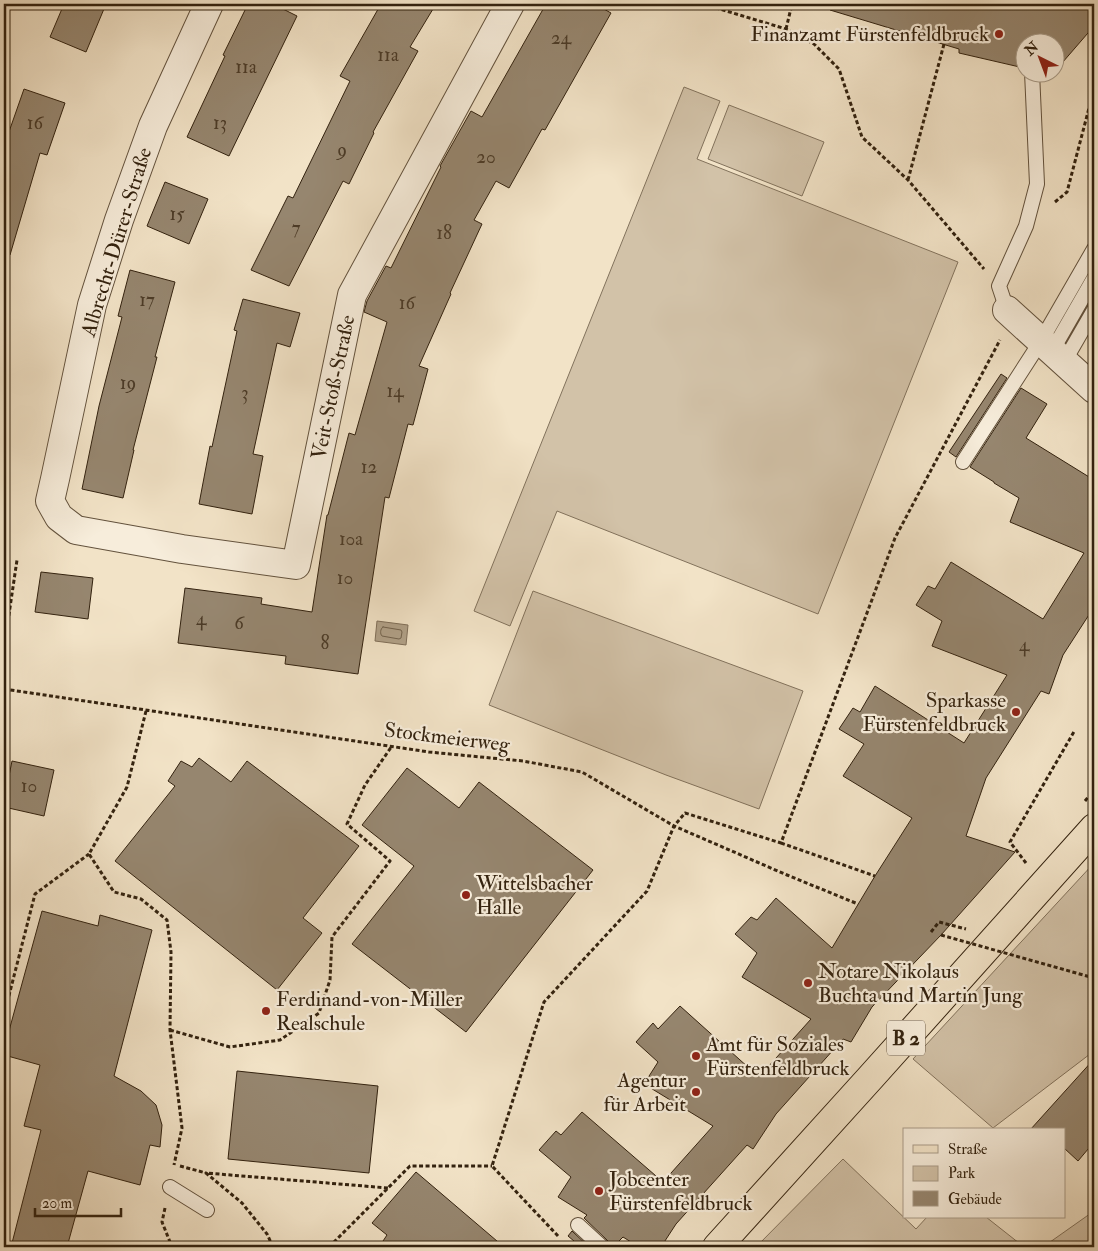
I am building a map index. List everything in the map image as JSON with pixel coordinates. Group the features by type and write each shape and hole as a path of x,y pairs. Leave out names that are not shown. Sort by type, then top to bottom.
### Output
{"main road":[{"name":"B 2","path":"717,1247 1094,828"}],"street":[{"name":"Albrecht-Dürer-Straße","path":"59,517 50,501 92,305 119,220 153,126 209,4"},
{"name":"Veit-Stoß-Straße","path":"59,517 76,530 182,549 296,565 352,295 510,4"},
{"path":"1006,304 1052,351 1094,389"}],"lane":[{"path":"1006,304 1037,184 1032,82"},
{"path":"1052,351 1094,249"},
{"path":"1052,351 1094,278"},
{"path":"963,462 1052,351 1094,310"},
{"path":"170,1187 207,1210"},
{"path":"578,1226 602,1247"}],"path":[{"path":"703,4 786,29 814,44 839,69 862,137 908,180 1006,304 895,538 781,843"},
{"path":"786,29 792,4"},
{"path":"908,180 944,44"},
{"path":"1026,226 1067,192 1094,89"},
{"path":"4,648 17,560"},
{"name":"Stockmeierweg","path":"4,689 429,752 523,761 582,772 674,826 858,904"},
{"path":"4,1015 35,894 89,854 127,787 146,711"},
{"path":"1027,866 1010,842 1075,730"},
{"path":"170,1030 230,1047 280,1040 319,1013 330,980 332,937 390,861 347,824 365,785 392,746"},
{"path":"492,1166 544,1002 647,891 674,826 685,813 781,843 875,876"},
{"path":"89,854 114,892 141,899 167,920 171,952 170,1030 182,1128 162,1222 170,1242 177,1247"},
{"path":"930,932 939,922 971,931"},
{"path":"941,935 1094,978"},
{"path":"174,1165 206,1173 388,1188"},
{"path":"322,1247 331,1245 410,1166 492,1166 561,1240"},
{"path":"206,1173 242,1203 267,1234 273,1247"}],"green space":[{"path":"684,87 720,101 697,159 958,262 818,614 557,511 510,626 474,611"},
{"path":"729,105 824,142 802,196 708,159"},
{"path":"533,591 803,691 759,809 666,775 489,705"},
{"path":"1094,863 1094,1051 993,1128 913,1059"},
{"path":"843,1159 916,1229 926,1218 987,1218 1024,1247 756,1247"},
{"path":"1094,1211 1094,1247 1043,1247"}],"water":[{"path":"377,621 408,625 406,645 375,641"}],"building":[{"path":"64,4 106,4 86,52 50,37"},
{"path":"248,4 273,4 297,16 229,156 187,137"},
{"path":"381,4 436,4 410,47 418,51 373,132 349,184 343,181 289,286 251,270 288,196 293,198 350,81 340,76"},
{"path":"546,4 595,4 611,13 545,130 542,129 509,188 496,181 474,220 482,224 419,366 428,369 413,425 408,424 389,498 385,497 358,674 285,664 286,656 178,643 185,588 262,598 261,604 312,612 327,515 349,433 355,435 387,322 364,312 367,301 386,266 391,268 440,166 471,111 482,117"},
{"name":"Finanzamt Fürstenfeldbruck","path":"830,4 1022,4 1034,7 1037,4 1094,4 1094,26 1066,58 1066,32 1016,32 1016,66 959,53 959,49 830,10"},
{"path":"24,89 65,103 47,155 40,153 10,255 4,254 4,146"},
{"path":"165,182 208,199 189,244 147,226"},
{"path":"130,270 175,282 155,357 157,357 133,450 123,498 82,489 99,406 122,317 118,316"},
{"path":"243,299 300,313 290,347 277,343 253,454 263,456 252,514 199,504 210,446 212,447 237,331 234,330"},
{"path":"1001,374 1007,378 956,457 949,452"},
{"path":"1021,388 1047,404 1026,438 1094,480 1094,607 1063,655 1049,694 1041,691 986,778 966,836 1015,852 941,935 872,1007 851,1042 843,1039 776,1114 753,1149 747,1145 676,1224 661,1247 639,1247 623,1237 611,1247 608,1241 584,1218 587,1215 558,1197 571,1177 539,1150 556,1131 561,1135 582,1112 663,1182 713,1126 644,1084 658,1062 636,1042 653,1023 658,1029 680,1006 759,1077 811,1019 742,977 757,953 735,934 751,917 757,920 776,898 832,948 912,818 843,776 864,744 839,729 853,708 860,712 875,686 964,743 1007,675 932,646 942,621 916,605 928,586 935,589 951,562 1043,619 1084,553 1010,522 1019,498 970,467"},
{"path":"41,572 93,578 88,619 35,612"},
{"path":"199,758 231,782 247,761 359,846 303,918 322,933 277,990 115,861 175,786 168,781 181,761 192,767"},
{"path":"12,761 54,770 44,816 4,807"},
{"path":"407,768 459,808 479,782 593,870 466,1032 352,944 414,866 362,825"},
{"path":"42,911 98,926 100,915 152,930 114,1076 141,1091 156,1105 162,1125 160,1147 150,1145 140,1185 88,1171 67,1247 11,1247 41,1130 24,1126 40,1065 4,1055 4,1049"},
{"path":"1094,1059 1094,1142 1078,1161 1066,1150 1066,1128 1032,1128"},
{"path":"237,1071 378,1086 369,1173 228,1159"},
{"path":"416,1172 504,1247 379,1247 387,1235 372,1223"},
{"path":"572,1231 589,1247 581,1247 568,1236"}],"place":[{"name":"Finanzamt Fürstenfeldbruck","path":"999,34"},
{"name":"Sparkasse Fürstenfeldbruck","path":"1016,712"},
{"name":"Wittelsbacher Halle","path":"466,895"},
{"name":"Notare Nikolaus Buchta und Martin Jung","path":"808,983"},
{"name":"Ferdinand-von-Miller Realschule","path":"266,1011"},
{"name":"Amt für Soziales Fürstenfeldbruck","path":"696,1056"},
{"name":"Agentur für Arbeit","path":"696,1092"},
{"name":"Jobcenter Fürstenfeldbruck","path":"599,1191"}]}
